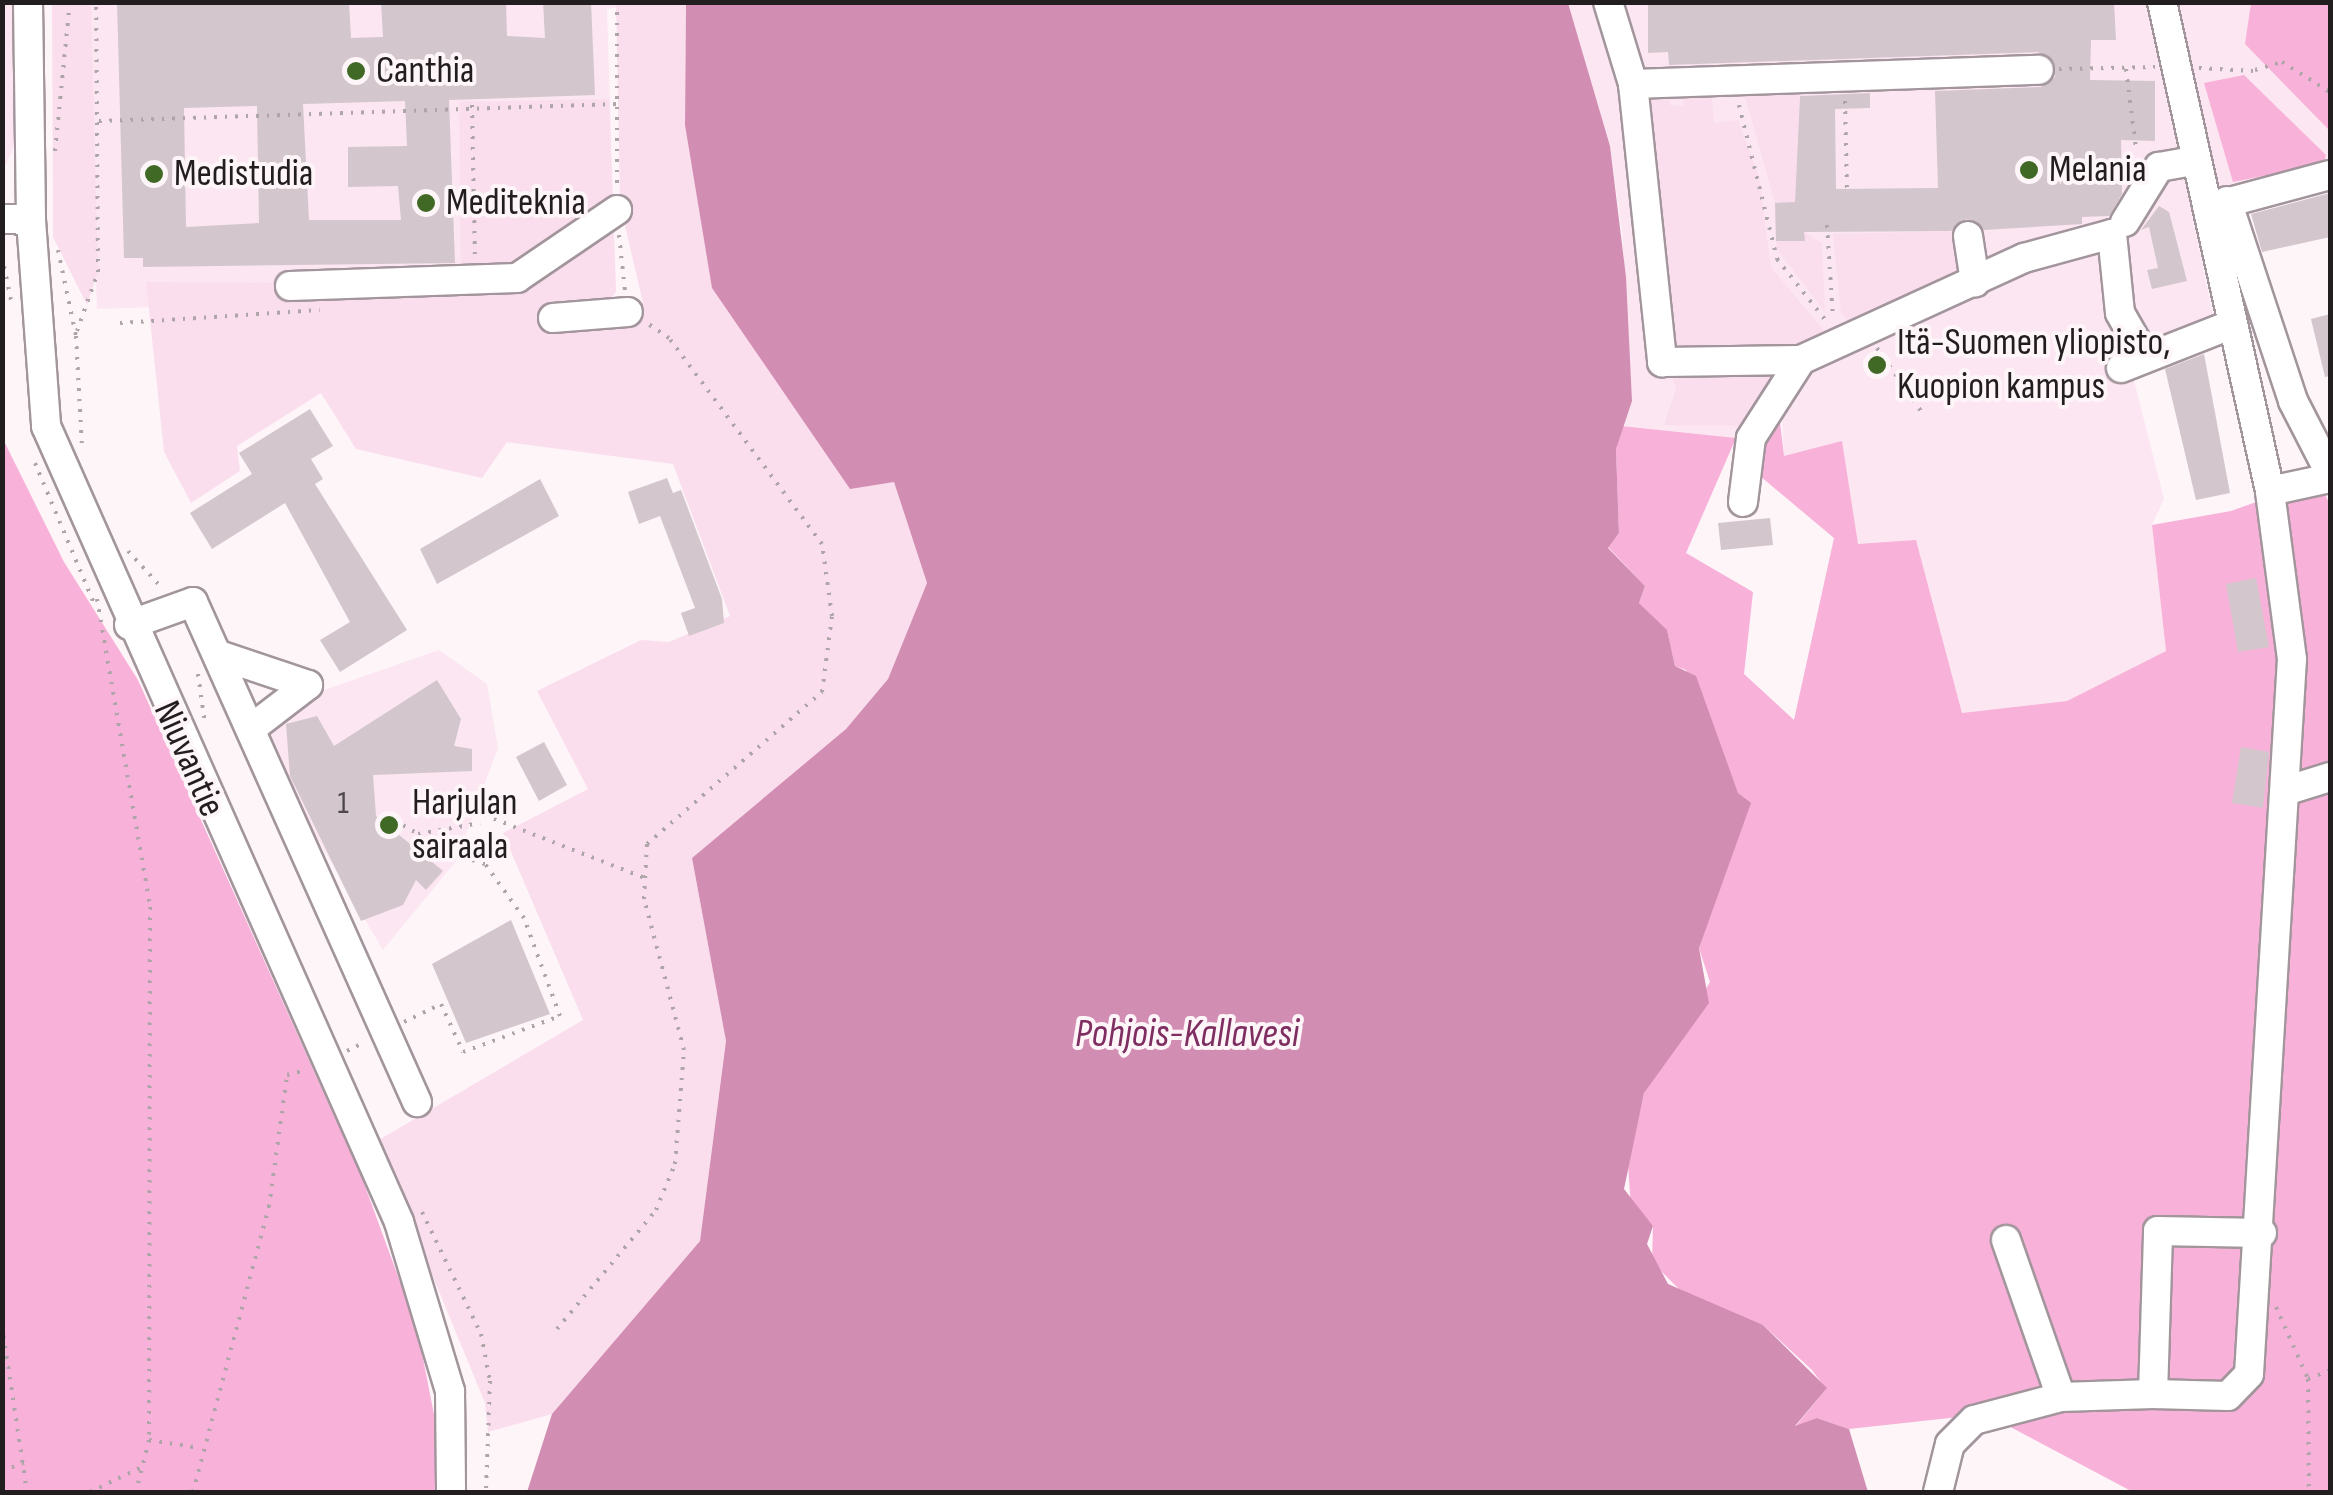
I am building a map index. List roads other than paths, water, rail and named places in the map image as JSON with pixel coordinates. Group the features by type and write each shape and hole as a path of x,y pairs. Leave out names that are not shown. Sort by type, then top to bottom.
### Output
{"street":[{"name":"Niuvantie","path":"28,2 16,220 46,426 129,626 336,1058 427,1299 450,1391 451,1492"},
{"path":"1608,2 1633,84 1662,362 1801,360 1866,335 1975,282 2112,234 2120,313 2132,361 2230,324"},
{"path":"2162,2 2194,161 2216,205 2293,401 2330,475 2270,491"},
{"path":"1633,84 2039,70"},
{"path":"2125,222 2159,167 2194,161"},
{"path":"2216,205 2330,175"},
{"path":"1938,1492 1950,1444 1974,1420 2062,1397 2242,1388 2260,1270 2272,897 2286,791 2292,659 2270,491 2230,324 2216,205"},
{"path":"290,286 517,278 616,210"},
{"path":"1968,236 1975,282"},
{"path":"552,318 628,312"},
{"path":"1743,502 1751,438 1801,360"},
{"path":"129,626 193,602 417,1102"},
{"path":"219,655 308,685 252,728"},
{"path":"2286,791 2330,778"},
{"path":"2153,1394 2158,1231 2262,1234"},
{"path":"2006,1240 2062,1397"}],"water":[{"name":"Pohjois-Kallavesi","path":"686,3 1568,3 1610,146 1626,277 1632,401 1616,449 1619,533 1608,548 1645,586 1639,603 1667,630 1675,666 1696,676 1738,793 1751,803 1699,948 1709,1003 1644,1093 1624,1189 1653,1226 1647,1244 1668,1284 1763,1325 1827,1388 1795,1426 1817,1418 1849,1429 1868,1492 527,1492 552,1414 700,1241 726,1041 692,858 846,729 888,679 927,583 894,482 850,489 712,288 685,125"}],"place":[{"name":"Canthia","path":"356,71"},
{"name":"Melania","path":"2029,170"},
{"name":"Medistudia","path":"154,174"},
{"name":"Mediteknia","path":"426,203"},
{"name":"Itä-Suomen yliopisto, Kuopion kampus","path":"1877,365"},
{"name":"Harjulan sairaala","path":"389,825"}]}
